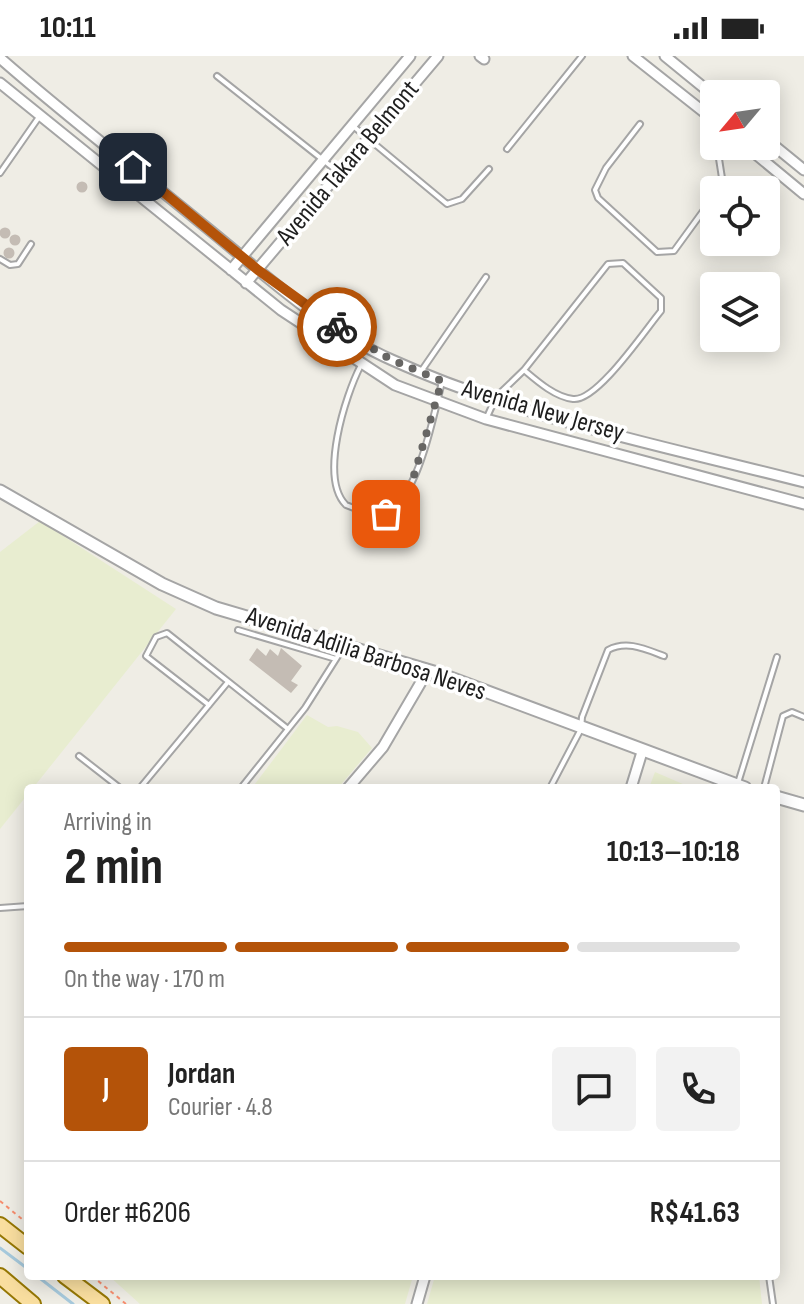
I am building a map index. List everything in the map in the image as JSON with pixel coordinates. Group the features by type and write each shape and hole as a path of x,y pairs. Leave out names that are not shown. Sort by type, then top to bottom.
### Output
{"main road":[{"path":"0,1225 24,1244"},
{"path":"0,1276 33,1304"},
{"path":"70,1280 102,1304"}],"street":[{"name":"Avenida Takara Belmont","path":"231,270 410,56"},
{"name":"Avenida Takara Belmont","path":"246,283 438,56"},
{"path":"633,56 700,109"},
{"path":"665,56 700,85"},
{"name":"Avenida New Jersey","path":"0,58 258,270 359,341 442,381 571,421 804,482"},
{"name":"Avenida New Jersey","path":"0,83 246,283 361,365 436,403 486,419 804,504"},
{"path":"44,119 60,107"},
{"path":"780,150 804,170"},
{"path":"763,160 804,194"},
{"path":"350,358 359,341"},
{"path":"528,430 534,410"},
{"path":"566,439 571,421"},
{"name":"Avenida Adilia Barbosa Neves","path":"0,491 189,596 437,673 733,784"},
{"path":"365,649 375,661 424,677 437,673"},
{"path":"351,784 383,747 424,677"},
{"path":"632,784 642,752"},
{"path":"780,798 804,805"},
{"path":"417,1304 424,1280"}],"lane":[{"path":"507,149 582,56"},
{"path":"217,76 339,172"},
{"path":"0,173 44,119"},
{"path":"640,124 606,168 595,190 598,198 657,252 674,251 700,215"},
{"path":"353,126 447,204 462,199 489,169"},
{"path":"0,259 10,265 18,264 31,244"},
{"path":"486,419 496,397 524,370 608,264 623,263 661,298 661,311 594,393 575,400 524,370"},
{"path":"421,372 486,277"},
{"path":"361,365 347,401 333,471 338,495 350,508 381,516 405,498 442,381"},
{"path":"238,630 336,659"},
{"path":"209,705 146,656 156,637 167,633 288,729"},
{"path":"244,784 288,729 346,643"},
{"path":"552,784 581,729 582,717 608,650 622,644 633,645 664,656"},
{"path":"742,784 777,657"},
{"path":"143,784 228,681"},
{"path":"765,784 783,716 792,712 804,717"},
{"path":"79,756 115,784"},
{"path":"0,908 24,906"},
{"path":"770,1280 773,1304"}],"path":[{"path":"0,1201 24,1221"},
{"path":"97,1280 126,1304"}],"green space":[{"path":"40,521 176,609 36,784 24,784 24,799 0,829 0,552"},
{"path":"307,715 328,727 337,726 358,732 372,748 341,784 255,784"},
{"path":"655,772 683,784 650,784"},
{"path":"113,1280 412,1280 405,1304 140,1304"},
{"path":"434,1280 759,1280 762,1304 427,1304"}],"building":[{"path":"82,182 87,187 82,192 77,187"},
{"path":"5,228 10,233 5,238 0,233"},
{"path":"15,235 20,240 15,245 10,240"},
{"path":"9,248 14,253 9,258 4,253"},
{"path":"257,648 266,656 270,649 278,656 281,648 302,666 291,681 298,685 291,693 249,660"}],"waterway":[{"path":"0,1248 24,1266"},
{"path":"42,1280 73,1304"}],"way so far":[{"path":"337,327 390,359 442,381 410,489 405,498 386,514"}],"route":[{"path":"133,167 258,270 337,327"}]}
